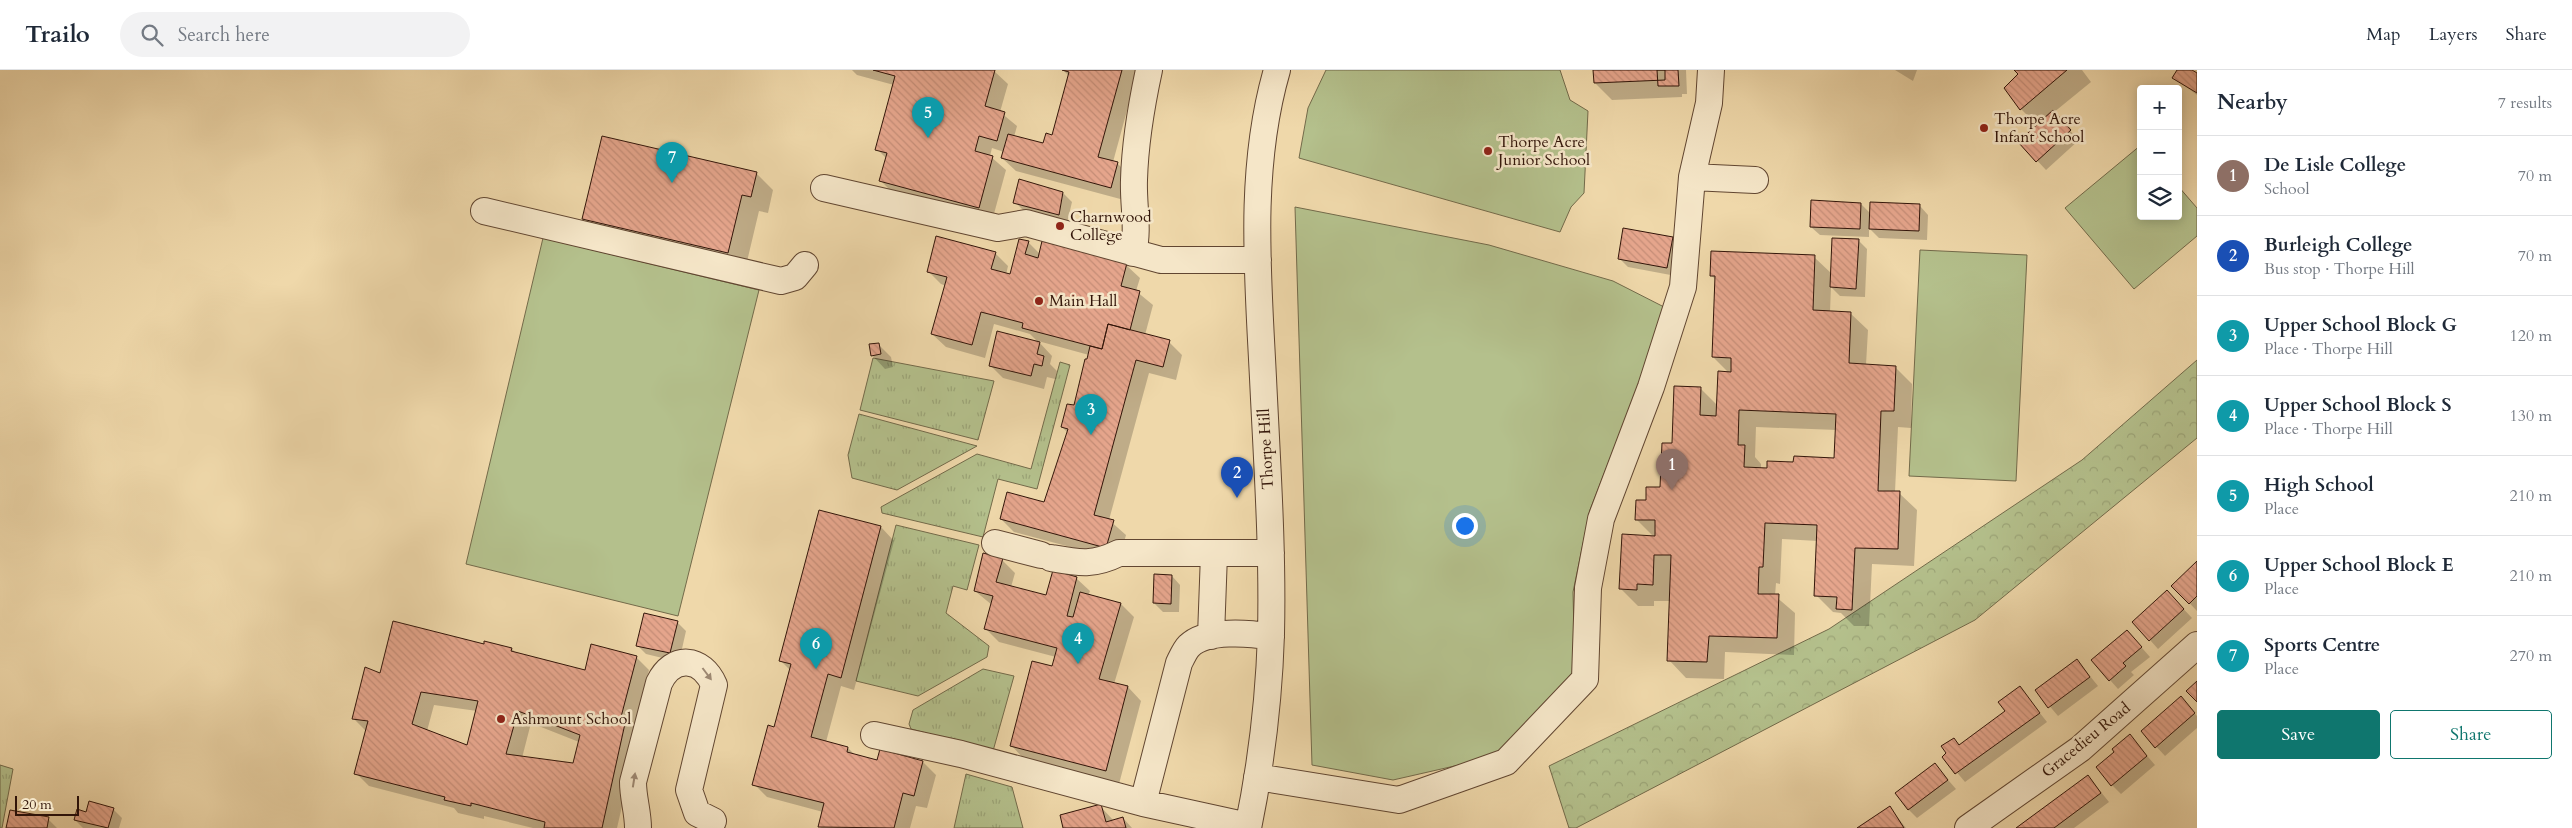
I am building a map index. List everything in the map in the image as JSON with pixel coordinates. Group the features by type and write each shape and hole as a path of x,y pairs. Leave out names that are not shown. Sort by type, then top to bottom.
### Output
{"street":[{"path":"1133,253 1136,240 1134,183 1137,132 1149,70"},
{"name":"Thorpe Hill","path":"1248,827 1257,777 1271,636 1270,553 1258,260 1262,136 1277,70"},
{"path":"1257,777 1399,800 1506,762 1585,679 1588,588 1601,518 1651,388 1681,296 1692,177 1708,103 1711,70"},
{"path":"1692,177 1755,180"},
{"path":"824,188 998,228 1026,223 1161,260 1258,260"},
{"path":"484,211 781,281 795,277 805,264"},
{"path":"995,543 1046,556 1089,563 1105,560 1119,553 1270,553"},
{"path":"1210,636 1214,554"},
{"path":"1143,803 1179,663 1190,645 1210,636 1246,633 1271,636"},
{"name":"Gracedieu Road","path":"1968,828 2080,748 2197,645"},
{"path":"638,828 638,811 633,797 633,782 659,683 664,673 674,665 686,663 700,665 709,674 714,685 689,790 697,813 712,821"},
{"path":"874,736 961,754 1143,803 1248,827"}],"green space":[{"name":"Thorpe Acre Junior School","path":"1326,70 1560,70 1570,100 1588,111 1584,193 1571,207 1560,232 1299,158 1308,108"},
{"path":"2137,148 2137,220 2182,220 2182,191 2197,208 2197,236 2134,289 2065,208"},
{"path":"1295,207 1489,245 1613,281 1668,309 1590,510 1573,592 1575,678 1494,757 1393,780 1312,765"},
{"path":"543,238 759,290 678,616 466,564"},
{"path":"1920,250 2027,255 2016,481 1909,476"},
{"path":"873,358 994,381 978,440 860,410"},
{"path":"2197,360 2197,438 1975,620 1576,828 1569,828 1549,766 1829,629 2082,460"},
{"path":"1060,362 1070,365 1037,489 998,479 983,537 882,513 881,507 977,454 1031,469"},
{"path":"859,414 977,446 897,490 852,478 848,455"},
{"path":"896,525 979,545 967,590 953,586 946,613 989,646 987,657 918,696 856,681"},
{"path":"983,669 1014,676 993,751 911,729 909,724 913,710"},
{"path":"0,765 13,769 2,828 0,828"},
{"path":"966,774 1012,787 1023,828 954,828"}],"building":[{"path":"873,70 995,70 985,106 1005,112 997,141 979,136 975,151 993,156 979,208 879,181 887,153 875,150 895,76"},
{"path":"1062,70 1122,70 1098,157 1118,162 1111,188 1001,158 1008,134 1043,143 1046,133 1052,135 1069,72"},
{"path":"1593,70 1665,70 1665,80 1594,83"},
{"path":"1657,70 1678,70 1679,86 1658,86"},
{"path":"2014,70 2067,70 2020,110 2004,88 2018,74"},
{"path":"2177,70 2192,70 2197,73 2197,93 2172,78"},
{"path":"2053,110 2071,130 2036,162 2018,142"},
{"path":"602,136 757,172 751,197 742,195 728,253 582,219"},
{"path":"1019,179 1063,192 1059,215 1013,203"},
{"path":"1811,200 1861,203 1860,229 1810,227"},
{"path":"1870,202 1920,204 1919,231 1869,229"},
{"path":"1623,228 1673,237 1667,268 1618,259"},
{"name":"Main Hall","path":"936,236 996,252 991,269 1010,274 1019,239 1029,241 1025,254 1038,258 1042,241 1127,263 1121,286 1140,291 1130,330 1108,324 1102,349 1022,328 1023,323 981,312 972,345 931,334 947,277 927,272"},
{"path":"1832,238 1859,239 1856,289 1830,287"},
{"path":"1711,251 1815,255 1813,310 1851,312 1849,363 1896,366 1894,411 1881,411 1878,491 1900,491 1898,549 1855,548 1852,610 1836,609 1837,597 1814,596 1817,525 1765,523 1763,567 1759,567 1758,594 1779,594 1777,638 1709,636 1707,662 1667,661 1671,555 1654,555 1653,585 1637,584 1637,590 1619,589 1622,534 1655,536 1655,520 1635,520 1636,500 1646,500 1646,487 1660,487 1662,443 1672,443 1674,386 1701,387 1700,415 1716,416 1718,371 1731,372 1731,358 1712,357 1715,276 1710,276","holes":["1739,410 1836,414 1834,458 1794,456 1793,462 1767,461 1767,468 1744,467 1745,445 1738,445"]},
{"path":"1108,324 1170,340 1163,367 1136,360 1094,515 1114,520 1106,548 1000,519 1007,492 1044,502 1068,429 1061,427 1067,404 1074,405 1090,346 1102,349"},
{"path":"997,331 1040,342 1037,354 1044,356 1042,366 1034,364 1031,376 989,366"},
{"path":"879,343 881,354 871,356 869,344"},
{"path":"819,510 881,526 841,678 828,674 811,737 848,747 847,752 877,760 880,749 923,761 914,796 903,793 894,828 818,827 824,803 752,785 768,725 774,727 791,664 779,661"},
{"path":"983,553 1003,558 996,582 1046,595 1053,570 1077,577 1067,616 1073,617 1080,592 1121,603 1099,679 1128,686 1106,771 1010,746 1032,661 1052,666 1057,648 984,629 993,596 974,591"},
{"path":"2197,561 2197,596 2189,604 2171,586"},
{"path":"1154,574 1172,575 1171,604 1153,603"},
{"path":"2167,590 2184,609 2149,641 2132,622"},
{"path":"644,613 678,621 670,653 636,646"},
{"name":"Ashmount School","path":"393,621 484,644 484,641 512,648 511,651 585,670 591,644 637,656 621,717 626,719 602,828 544,828 545,822 471,803 471,806 444,800 445,797 354,774 368,721 352,719 365,667 380,673","holes":["421,692 478,701 467,745 412,724","518,711 580,735 573,763 506,754"]},
{"path":"2127,630 2142,647 2123,663 2126,666 2109,681 2091,660"},
{"path":"2077,659 2090,677 2048,708 2035,690"},
{"path":"2197,681 2197,702 2186,691"},
{"path":"2020,686 2040,713 1955,774 1942,757 1946,753 1941,746 1954,738 1959,745 2005,711 1998,702"},
{"path":"2181,696 2195,713 2155,748 2141,731"},
{"path":"2130,734 2147,756 2111,786 2096,767 2114,752 2112,749"},
{"path":"1935,763 1948,780 1908,810 1895,793"},
{"path":"2088,775 2101,793 2054,828 2016,828"},
{"path":"89,801 114,808 108,828 74,820 77,809 86,812"},
{"path":"1101,804 1106,822 1123,817 1126,828 1063,828 1060,815"},
{"path":"1890,806 1904,828 1857,828"},
{"path":"10,810 49,817 47,828 6,828"}],"place":[{"name":"Thorpe Acre Infant School","path":"1984,128"},
{"name":"High School","path":"928,138"},
{"name":"Thorpe Acre Junior School","path":"1488,151"},
{"name":"Sports Centre","path":"672,183"},
{"name":"Charnwood College","path":"1060,226"},
{"name":"Main Hall","path":"1039,301"},
{"name":"Upper School Block G","path":"1091,435"},
{"name":"De Lisle College","path":"1672,490"},
{"name":"Burleigh College","path":"1237,498"},
{"name":"Upper School Block S","path":"1078,664"},
{"name":"Upper School Block E","path":"816,669"},
{"name":"Ashmount School","path":"501,719"}]}
